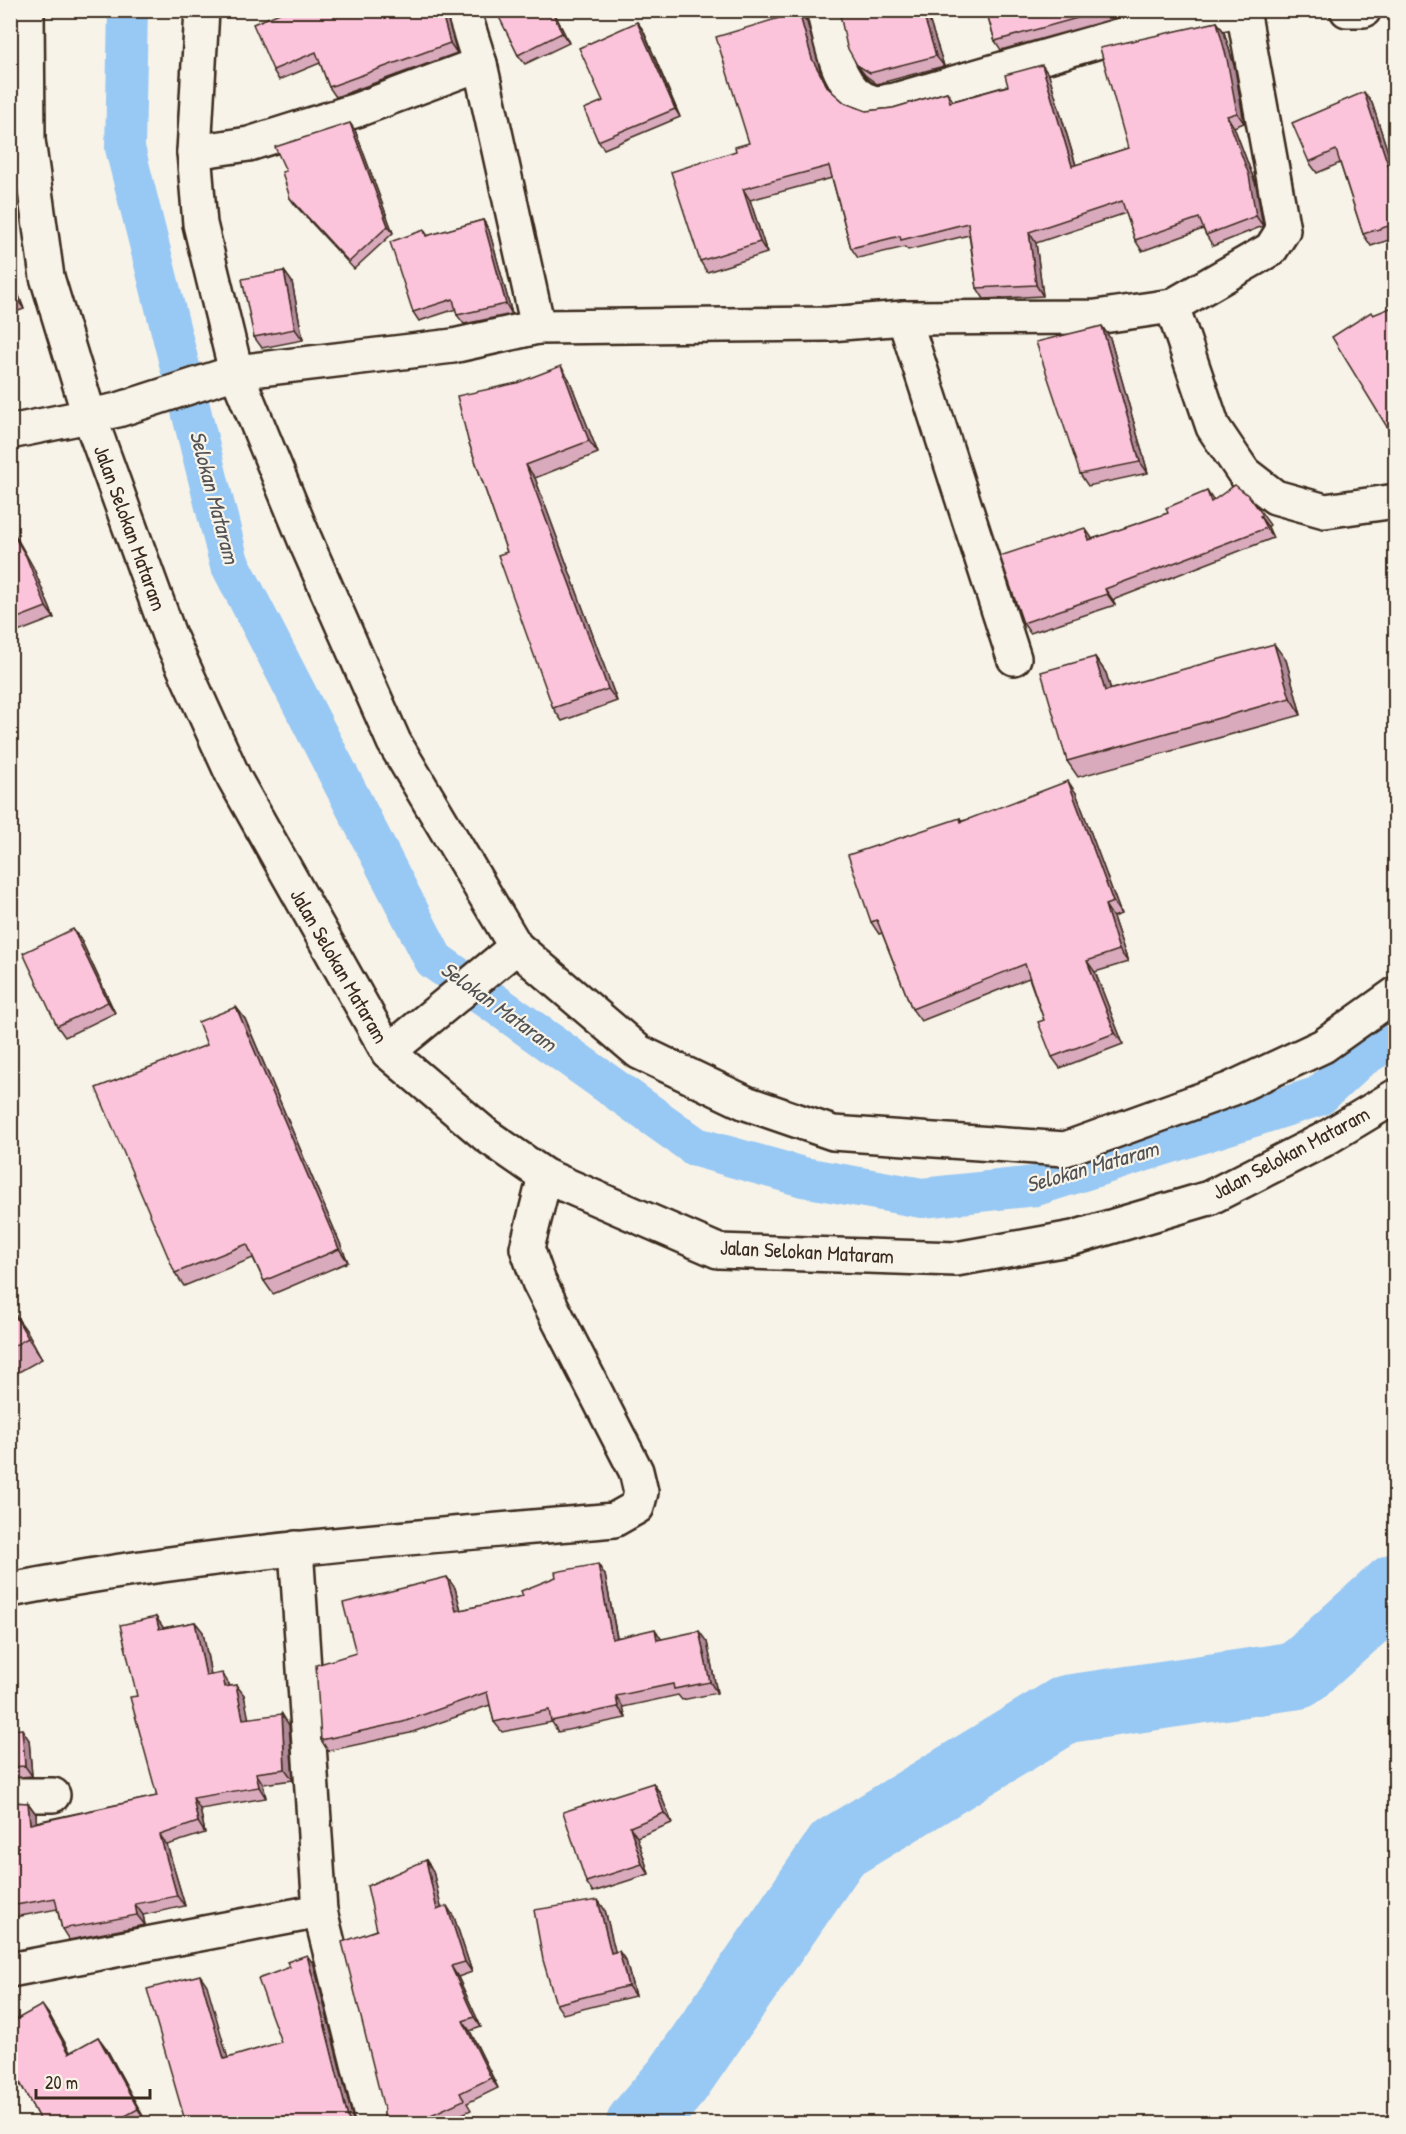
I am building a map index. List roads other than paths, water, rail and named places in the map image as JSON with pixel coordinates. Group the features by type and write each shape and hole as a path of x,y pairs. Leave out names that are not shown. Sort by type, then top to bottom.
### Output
{"street":[{"name":"Jalan Selokan Mataram","path":"27,10 28,140 46,277 103,412 169,635 234,778 399,1044 487,1136 544,1176 718,1251 956,1259 1073,1238 1209,1198 1323,1140 1395,1096"},
{"path":"202,10 194,152 200,224 236,372 305,540 394,742 516,947 639,1052 746,1103 833,1133 1065,1149 1231,1089 1323,1046 1395,994"},
{"path":"463,10 480,64 538,327"},
{"path":"823,10 841,74 856,95 874,103 895,100 1124,34 1238,10"},
{"path":"10,432 103,412 192,388 236,372 453,346 538,327 829,324 904,318 1096,317 1172,306 1271,249 1283,230 1243,10"},
{"path":"1347,10 1364,10"},
{"path":"194,152 249,144 357,110 480,64"},
{"path":"1172,306 1213,427 1244,473 1275,497 1325,511 1395,501"},
{"path":"904,318 1014,658"},
{"path":"399,1044 483,972 516,947"},
{"path":"10,1590 74,1577 296,1548 614,1520 637,1507 641,1492 636,1471 539,1282 527,1248 544,1176"},
{"path":"296,1548 320,1911 373,2124"},
{"path":"10,1795 53,1795"},
{"path":"10,1970 320,1911"}],"waterway":[{"name":"Selokan Mataram","path":"128,10 125,148 229,562 434,960 696,1147 803,1177 922,1198 1036,1186 1319,1096 1359,1059 1396,1036"},
{"path":"640,2124 677,2081 837,1849 1067,1709 1298,1675 1396,1587"}]}
